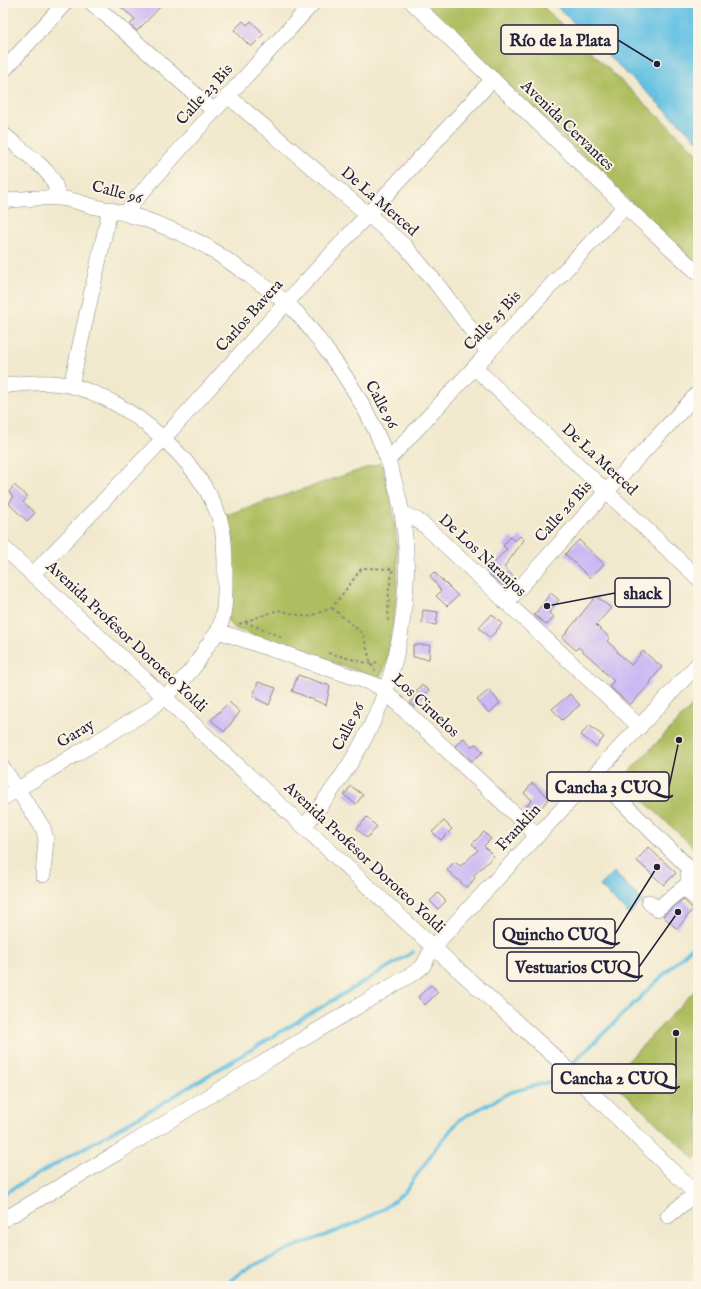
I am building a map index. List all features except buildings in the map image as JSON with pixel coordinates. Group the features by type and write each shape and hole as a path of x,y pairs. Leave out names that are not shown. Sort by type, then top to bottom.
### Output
{"street":[{"path":"3,71 65,3"},
{"path":"92,3 214,111"},
{"name":"Calle 23 Bis","path":"126,213 135,200 214,111 313,3"},
{"name":"Avenida Cervantes","path":"413,3 625,206 698,273"},
{"name":"Carlos Bavera","path":"32,575 163,439 286,303 493,79"},
{"name":"De La Merced","path":"228,96 386,229 409,251 436,283 488,352"},
{"path":"3,134 42,168 52,179 58,198"},
{"name":"Calle 96","path":"3,200 58,198 110,209 126,213 184,235 209,248 275,293 298,313 338,365 368,415 388,460 397,486 403,514 406,560 404,608 393,667 386,691 373,723 350,764 304,827"},
{"name":"Calle 25 Bis","path":"388,460 625,206"},
{"path":"71,386 110,209"},
{"name":"De La Merced","path":"475,368 698,578"},
{"name":"Garay","path":"3,386 45,383 71,386 106,399 127,410 145,423 163,439 189,467 202,485 219,518 224,559 222,631 196,664 165,697 146,712 3,798"},
{"name":"Calle 26 Bis","path":"506,603 698,393"},
{"name":"De Los Naranjos","path":"403,514 417,520 425,526 640,727"},
{"name":"Avenida Profesor Doroteo Yoldi","path":"3,547 433,947 557,1060 697,1195"},
{"name":"Los Ciruelos","path":"222,631 374,684 386,691 537,835"},
{"name":"Franklin","path":"3,1220 117,1153 244,1074 417,971 423,966 433,947 698,664"},
{"path":"3,768 43,828 46,839 42,875"},
{"path":"614,794 688,867 690,880 698,900"},
{"path":"649,902 657,909 690,880"},
{"path":"668,1216 697,1195"}],"path":[{"path":"222,631 278,610 307,617 332,608 362,568 393,569 389,588 388,626"},
{"path":"332,608 362,634 371,664 375,671"},
{"path":"246,622 285,639"},
{"path":"327,653 371,664 380,662 381,655"}],"green space":[{"path":"422,3 539,3 698,154 698,266"},
{"path":"381,463 392,506 397,550 397,572 394,616 389,654 384,669 378,678 236,629 229,623 227,618 223,516"},
{"path":"698,700 698,851 621,780"},
{"path":"698,987 698,1155 695,1159 610,1080"}],"water":[{"path":"553,3 698,3 698,141 680,124"},
{"path":"614,872 643,901 629,915 600,886"}],"waterway":[{"path":"570,1066 698,941"},
{"path":"3,1194 154,1108 413,952"},
{"path":"224,1286 242,1271 286,1250 352,1225 385,1208 405,1192 435,1149 460,1119 511,1092 553,1081 564,1072"},
{"path":"154,1286 174,1286"}],"place":[{"name":"Río de la Plata","path":"657,64"},
{"name":"shack","path":"547,606"},
{"name":"Cancha 3 CUQ","path":"679,740"},
{"name":"Quincho CUQ","path":"657,867"},
{"name":"Vestuarios CUQ","path":"678,912"},
{"name":"Cancha 2 CUQ","path":"676,1033"}]}
